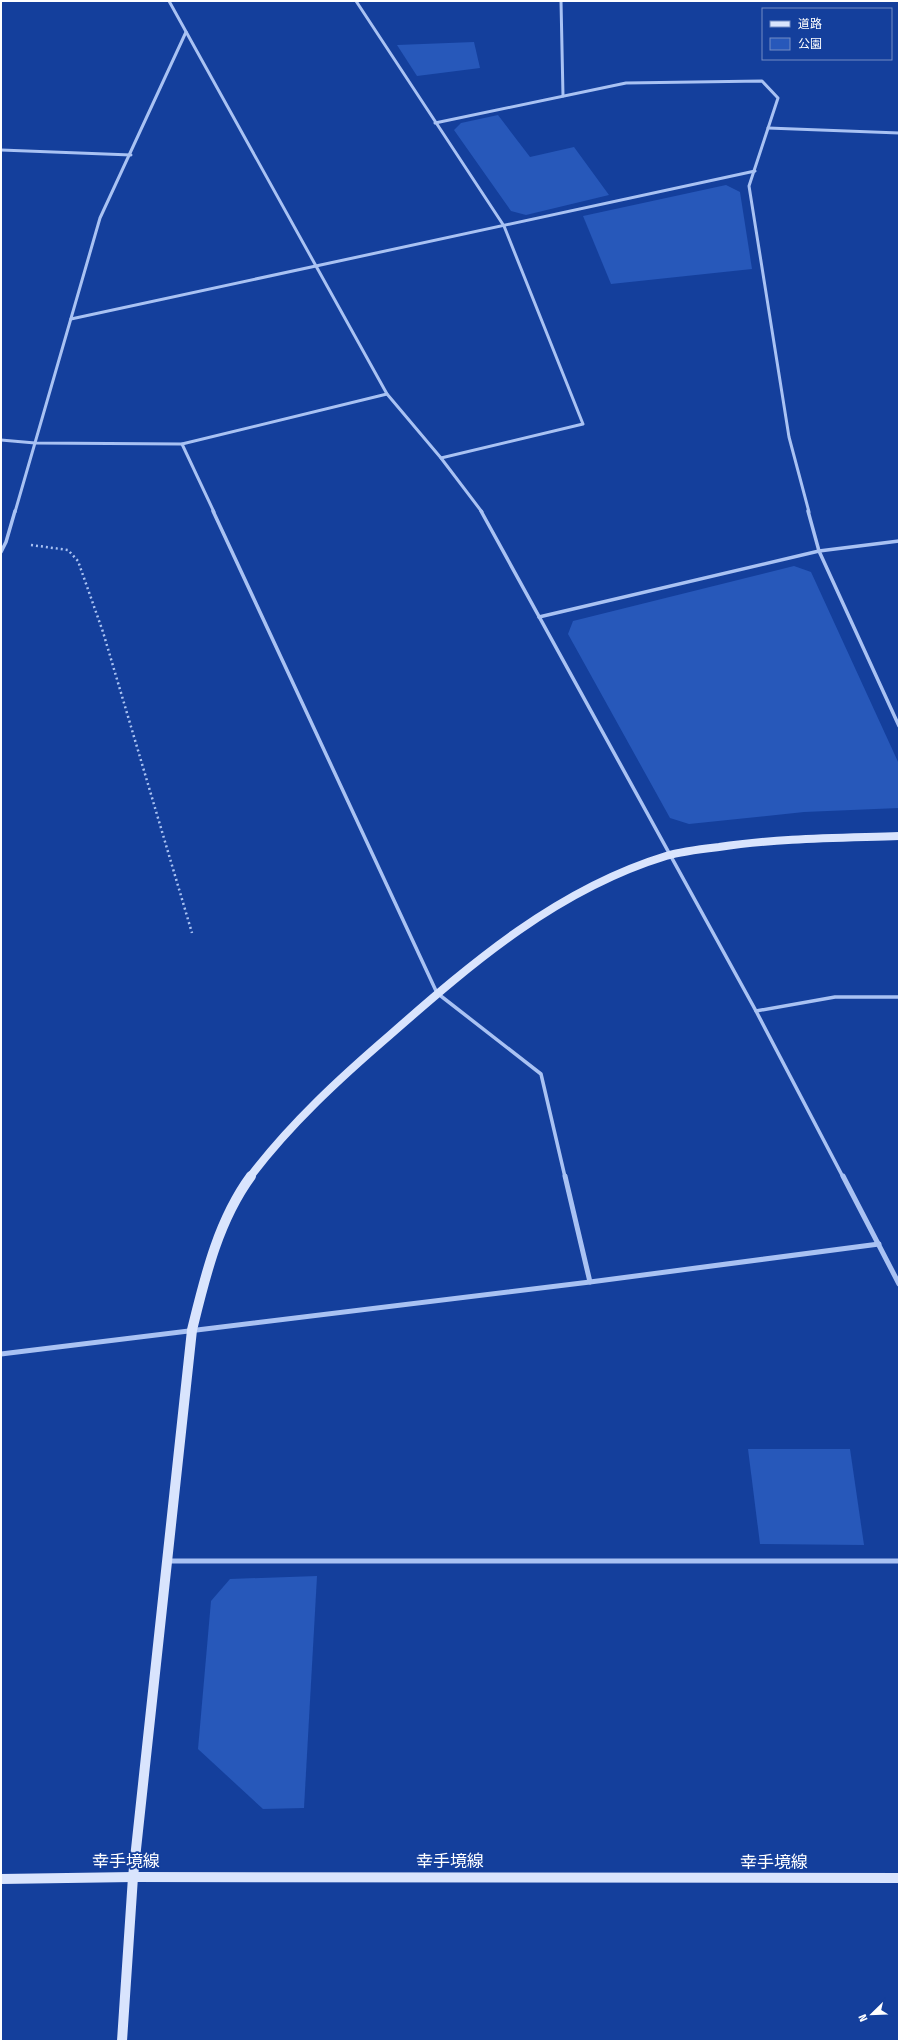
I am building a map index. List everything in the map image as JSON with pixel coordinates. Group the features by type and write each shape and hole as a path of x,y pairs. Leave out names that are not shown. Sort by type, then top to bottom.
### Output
{"street":[{"path":"169,1 387,394 442,458 479,507 668,855 756,1011 899,1284"},
{"path":"356,1 504,226 583,424 442,458"},
{"path":"561,1 563,96"},
{"path":"1,552 6,542 36,443 100,218 131,155 186,32"},
{"path":"435,123 626,83 762,81 778,98 749,186 789,437 819,551 899,726"},
{"path":"768,128 899,134"},
{"path":"1,150 131,155"},
{"path":"71,319 755,171"},
{"path":"1,440 36,443 182,444 387,394"},
{"path":"182,444 437,993 541,1074 590,1282"},
{"path":"540,617 819,551 899,541"},
{"path":"122,2041 133,1877 192,1330 206,1275 220,1232 240,1192 261,1164 303,1116 344,1075 437,993 500,942 571,896 620,871 668,855 737,844 785,839 899,836"},
{"path":"756,1011 835,997 899,997"},
{"path":"1,1354 590,1282 879,1244"},
{"path":"168,1560 899,1561"},
{"name":"幸手境線","path":"1,1879 133,1877 899,1878"}],"path":[{"path":"6,542 62,548 74,554 78,560 103,632 192,933"}],"green space":[{"path":"474,42 480,68 417,76 397,45"},
{"path":"498,115 530,157 574,147 609,195 526,215 511,211 454,130 461,123"},
{"path":"726,185 740,192 752,269 611,284 583,216"},
{"path":"794,566 811,572 899,764 899,808 804,812 689,824 670,818 568,634 573,621"},
{"path":"748,1449 850,1449 864,1545 760,1544"},
{"path":"317,1576 304,1808 263,1809 198,1749 211,1601 230,1579"}]}
